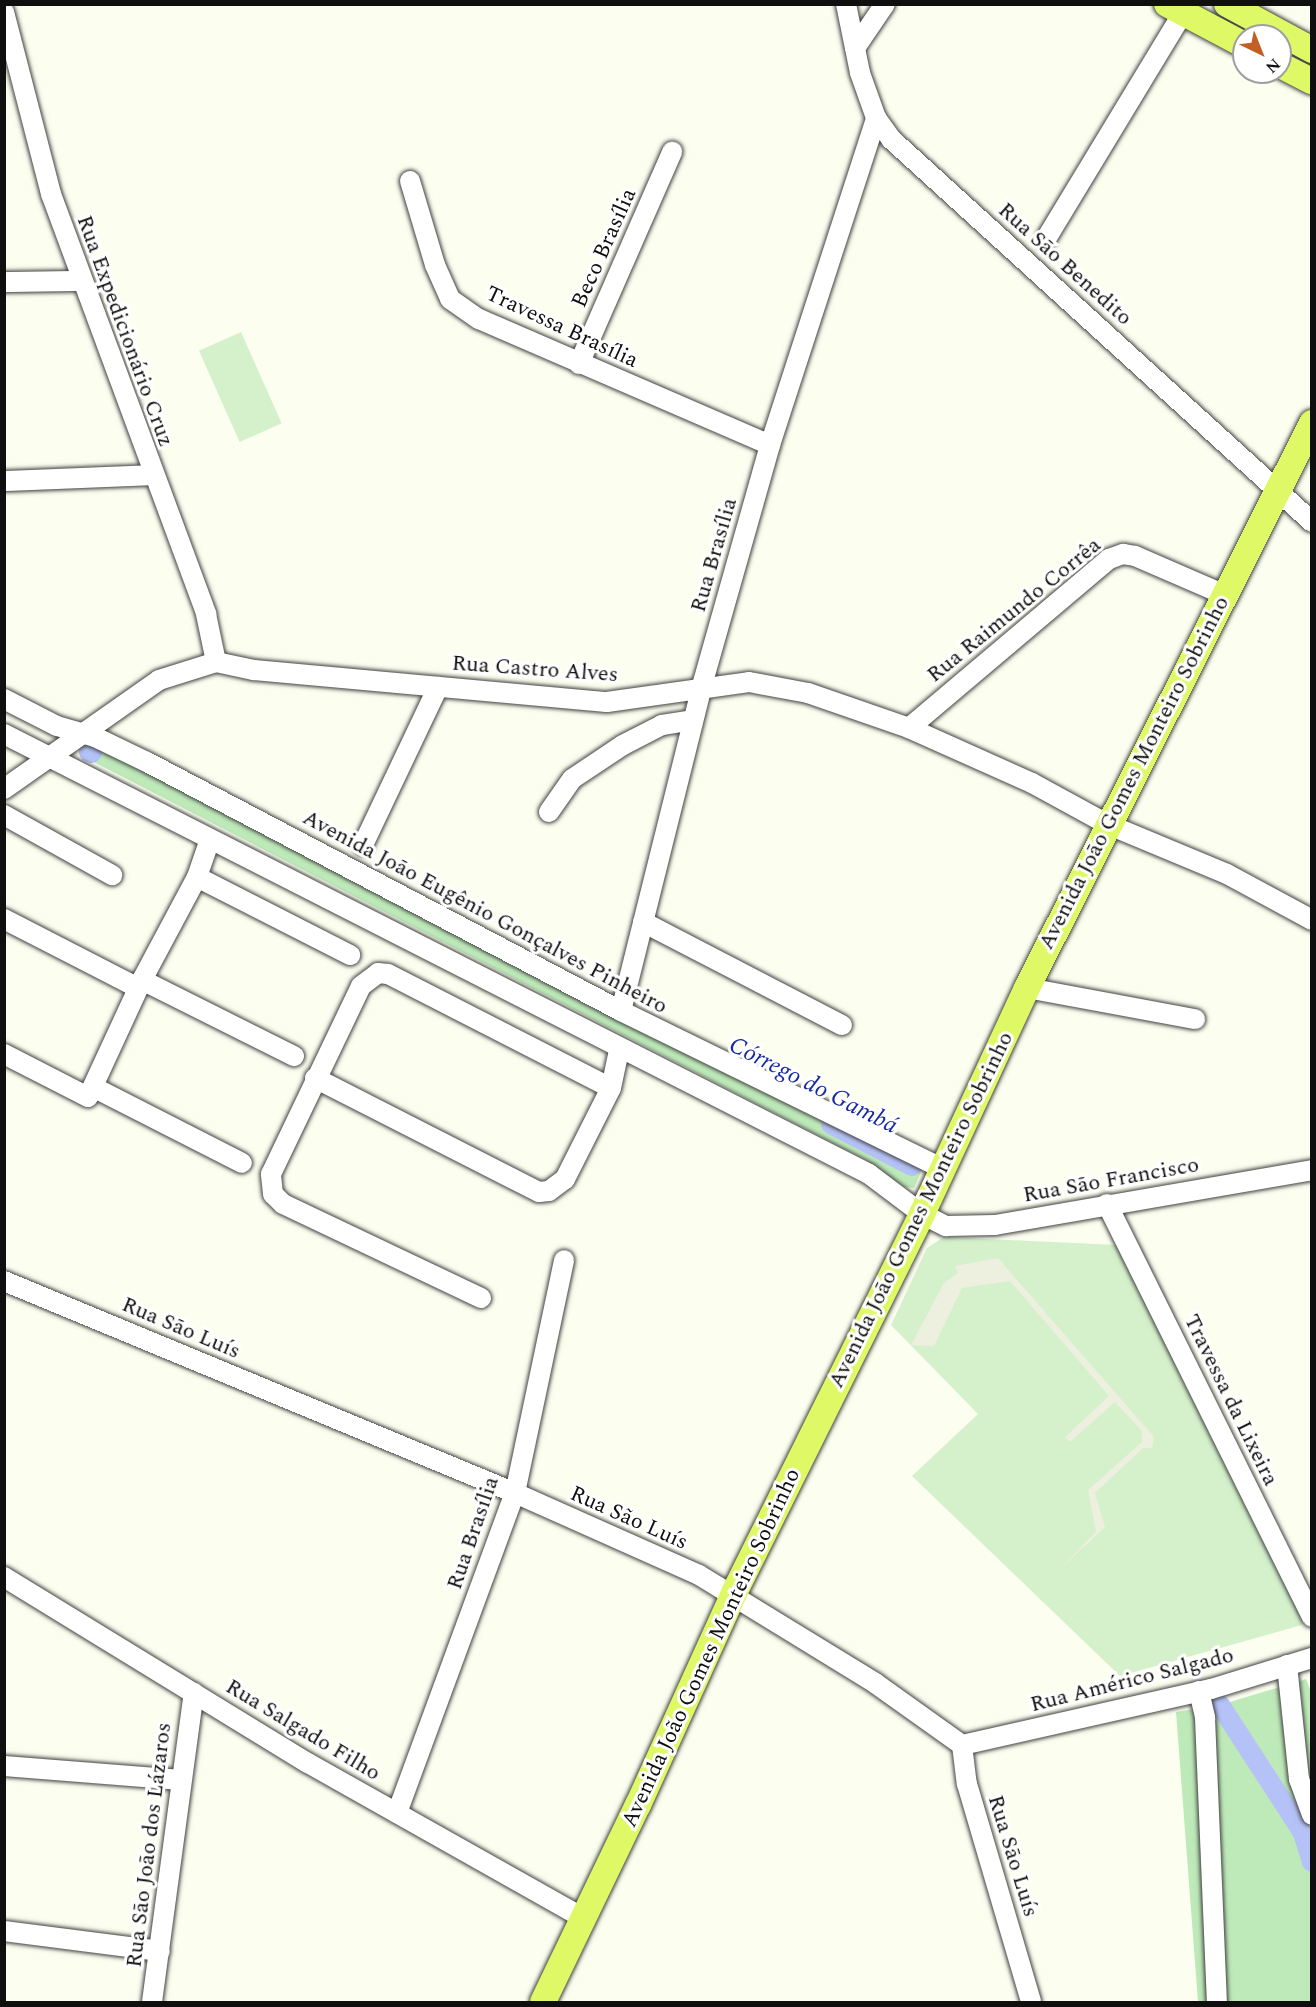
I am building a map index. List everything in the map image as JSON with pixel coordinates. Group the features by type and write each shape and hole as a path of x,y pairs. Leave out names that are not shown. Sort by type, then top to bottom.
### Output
{"main road":[{"path":"1227,4 1311,50"},
{"path":"1175,9 1232,39"},
{"path":"1292,71 1311,81"},
{"name":"Avenida João Gomes Monteiro Sobrinho","path":"543,2002 581,1917 639,1805 734,1593 922,1214 1027,988 1107,824 1275,489 1309,434"}],"street":[{"name":"Rua São Benedito","path":"846,4 855,48 876,118 905,153 1311,522"},
{"path":"855,48 885,4"},
{"path":"1046,239 1175,9"},
{"name":"Rua Expedicionário Cruz","path":"4,12 35,140 80,281 206,614 216,662"},
{"name":"Rua Brasília","path":"621,1011 701,689 770,445 876,118"},
{"name":"Beco Brasília","path":"579,364 672,152"},
{"name":"Travessa Brasília","path":"410,181 435,265 450,298 479,319 770,445"},
{"path":"4,282 80,281"},
{"path":"4,481 152,475"},
{"name":"Rua Raimundo Corrêa","path":"909,728 1109,559 1123,554 1135,556 1223,594"},
{"name":"Rua Castro Alves","path":"4,789 47,756 159,680 216,662 254,670 607,702 749,682 808,693 909,728 1032,783 1107,824 1227,874 1311,920"},
{"path":"363,845 438,687"},
{"name":"Avenida João Eugênio Gonçalves Pinheiro","path":"4,699 57,726 84,733 147,762 621,1011 943,1169"},
{"path":"549,812 572,779 614,750 662,725 693,720"},
{"path":"4,734 619,1049 869,1173 922,1214"},
{"path":"4,816 112,875"},
{"path":"4,1054 88,1097 140,984 197,877 210,840"},
{"path":"197,877 350,955"},
{"path":"4,919 294,1056"},
{"path":"643,922 842,1025"},
{"path":"481,1299 283,1204 273,1194 271,1174 361,986 378,973 388,974 611,1088"},
{"path":"1027,988 1195,1019"},
{"path":"315,1078 539,1192 556,1188 565,1179 611,1088 619,1049"},
{"path":"93,1087 242,1163"},
{"name":"Rua São Francisco","path":"922,1214 946,1226 962,1228 1311,1170"},
{"name":"Travessa da Lixeira","path":"1107,1203 1311,1617"},
{"name":"Rua Brasília","path":"397,1813 515,1493 564,1260"},
{"name":"Rua São Luís","path":"4,1281 515,1493 734,1593 962,1745 967,1784 1031,2002"},
{"name":"Rua Salgado Filho","path":"4,1577 397,1813 581,1917"},
{"name":"Rua Américo Salgado","path":"962,1745 1199,1691 1311,1658"},
{"path":"1287,1665 1299,1779 1311,1815"},
{"path":"1199,1691 1205,1718 1216,2002"},
{"name":"Rua São João dos Lázaros","path":"152,2002 194,1693"},
{"path":"4,1766 181,1780"},
{"path":"4,1931 160,1951"}],"green space":[{"path":"241,332 282,423 240,442 199,351"},
{"path":"96,744 924,1165 914,1188 904,1187 866,1160 88,759"},
{"path":"944,1237 1116,1245 1308,1612 1302,1625 1120,1676 912,1476 978,1414 891,1325 927,1248"},
{"path":"1306,1679 1312,1694 1311,2002 1198,2002 1176,1712 1220,1705"}],"shaded area":[{"path":"998,1258 1154,1437 1152,1448 1143,1448 1095,1493 1105,1527 1059,1570 1096,1532 1088,1490 1142,1442 1142,1431 1115,1402 1070,1442 1065,1437 1109,1396 1010,1281 962,1288 934,1346 911,1345 944,1283 958,1273 955,1266"}],"waterway":[{"name":"Córrego do Gambá","path":"831,1124 912,1166"},
{"name":"Córrego do Gambá","path":"1220,1705 1303,1833 1312,1862"}]}
